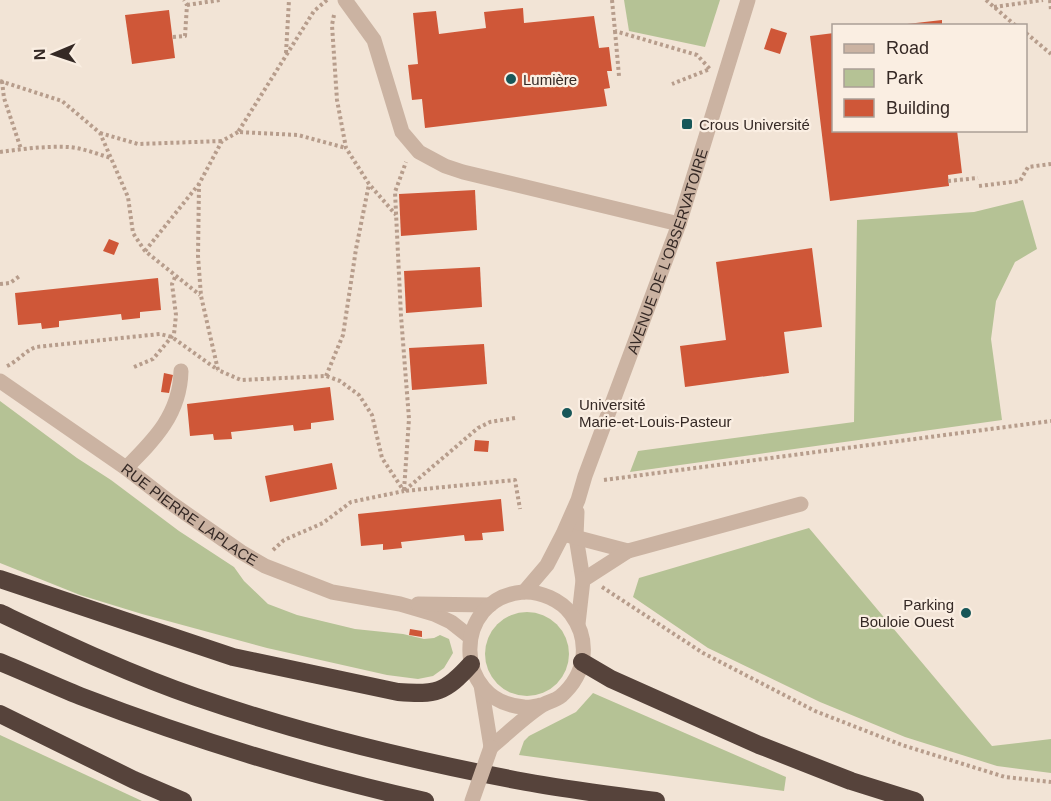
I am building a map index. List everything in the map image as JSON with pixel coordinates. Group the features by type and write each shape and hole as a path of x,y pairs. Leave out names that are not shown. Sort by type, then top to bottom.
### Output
{"highway":[{"path":"0,579 234,657 398,692 424,694 444,689 458,679 471,664"},
{"path":"0,614 94,656 195,697 297,728 395,755 527,782 656,801"},
{"path":"0,662 78,695 165,727 282,765 425,801"},
{"path":"582,662 611,680 759,745 851,781 915,801"},
{"path":"0,714 134,780 183,801"}],"street":[{"name":"AVENUE DE L'OBSERVATOIRE","path":"524,592 569,535 589,465 679,224 748,0"},
{"path":"340,4 374,40 402,132 419,152 445,166 463,172 679,224"},
{"path":"126,468 140,455 166,423 175,405 181,371"},
{"name":"RUE PIERRE LAPLACE","path":"3,374 171,502 264,566 332,592 400,604 434,614 451,622 470,637"},
{"path":"583,580 628,551 801,504"},
{"path":"569,535 628,551"},
{"path":"569,535 583,580 578,624"},
{"path":"472,801 491,747 481,686 471,664 469,651 470,637 477,620 490,606 506,596 524,592 543,595 557,601 569,611 578,624 583,638 584,652 573,684 559,698 542,705 525,708 508,705 481,686"},
{"name":"RUE PIERRE LAPLACE","path":"400,604 490,606"},
{"path":"491,747 542,705"}],"path":[{"path":"173,38 185,36 187,5 184,0"},
{"path":"187,5 220,0"},
{"path":"286,54 289,0"},
{"path":"21,149 4,98 1,81 62,101 100,133 138,144 222,141 238,132 314,11 327,0"},
{"path":"612,0 619,76"},
{"path":"986,0 1014,24"},
{"path":"994,7 1043,0"},
{"path":"1050,0 1051,10"},
{"path":"340,4 332,25 337,100 346,148 369,184 396,215"},
{"path":"615,31 697,55 710,69 672,84"},
{"path":"1027,34 1051,54"},
{"path":"238,132 298,135 346,148"},
{"path":"100,133 128,197 133,233 145,251 201,296"},
{"path":"145,251 199,184 222,141"},
{"path":"404,491 409,419 395,192 413,146"},
{"path":"0,152 68,147 87,150 111,158"},
{"path":"979,186 1020,181 1028,167 1051,164"},
{"path":"948,181 978,178"},
{"path":"199,184 198,256 201,296 218,370"},
{"path":"326,376 343,335 369,184"},
{"path":"134,368 153,359 174,334 176,315 172,284 176,274"},
{"path":"0,284 10,282 21,275"},
{"path":"3,374 28,350 36,347 160,334 172,337 218,370 242,380 326,376 340,381 359,395 372,415 382,458 404,491"},
{"path":"404,491 478,428 515,418"},
{"path":"604,480 1051,421"},
{"path":"264,566 273,551 284,540 323,524 351,502 404,491 515,480 520,509"},
{"path":"600,586 703,653 815,711 902,745 1005,777 1051,782"}],"green space":[{"path":"624,0 720,0 705,47 629,31"},
{"path":"1023,200 1037,249 1015,262 996,301 991,339 1002,420 630,472 638,451 854,422 857,220 974,212"},
{"path":"0,401 179,531 234,567 244,581 268,604 297,615 355,629 403,634 424,639 440,635 449,639 453,653 444,668 433,676 418,679 387,675 267,648 142,614 80,595 0,563"},
{"path":"809,528 992,746 1051,739 1051,773 997,766 905,737 820,702 708,648 633,597 639,578"},
{"path":"519,612 535,612 551,619 562,630 569,646 566,670 557,684 535,696 519,696 503,689 492,678 485,662 485,646 492,630 503,619"},
{"path":"593,693 786,777 784,791 519,755 524,741 529,736 576,712"},
{"path":"0,735 142,801 0,801"}],"building":[{"name":"Lumière","path":"523,8 524,23 594,16 599,48 609,47 612,71 607,71 610,88 604,89 607,106 425,128 422,99 412,100 408,65 418,64 413,13 436,11 439,34 486,28 484,12"},
{"path":"169,10 175,58 132,64 125,15"},
{"path":"942,20 942,24 907,24"},
{"path":"771,28 787,33 780,54 764,49"},
{"path":"832,33 832,132 957,132 962,173 948,175 949,186 830,201 810,36"},
{"path":"475,190 477,230 401,236 399,194"},
{"path":"109,239 119,243 114,255 103,251"},
{"path":"812,248 822,327 784,332 789,373 685,387 680,346 726,340 716,262"},
{"path":"480,267 482,307 406,313 404,271"},
{"path":"158,278 161,310 140,312 140,318 122,320 121,314 59,321 59,327 42,329 41,323 18,325 15,293"},
{"path":"484,344 487,384 412,390 409,348"},
{"path":"164,373 173,375 169,393 161,392"},
{"path":"330,387 334,420 311,423 311,429 294,431 293,425 231,432 232,439 214,440 213,434 190,436 187,404"},
{"path":"475,440 489,441 488,452 474,451"},
{"path":"332,463 337,489 270,502 265,476"},
{"path":"501,499 504,531 482,533 483,540 465,541 464,535 401,542 402,548 383,550 383,544 361,546 358,514"},
{"path":"410,629 422,631 422,637 409,635"}],"place":[{"name":"Lumière","path":"511,79"},
{"name":"Crous Université","path":"687,124"},
{"name":"Université Marie-et-Louis-Pasteur","path":"567,413"},
{"name":"Parking Bouloie Ouest","path":"966,613"}]}
